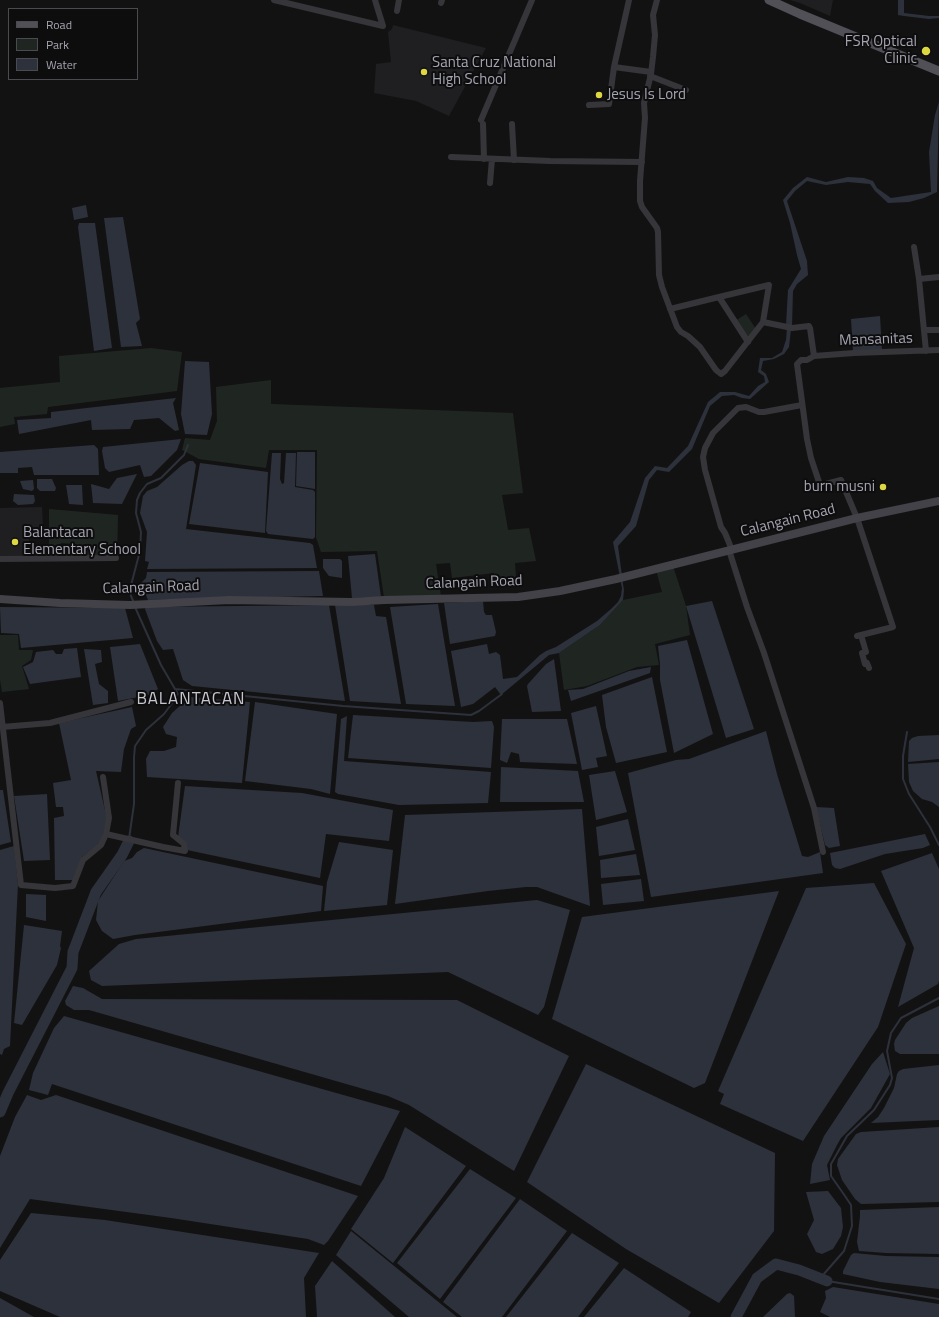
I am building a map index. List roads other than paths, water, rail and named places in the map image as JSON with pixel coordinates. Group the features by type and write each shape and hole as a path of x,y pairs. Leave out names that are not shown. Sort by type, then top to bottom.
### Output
{"main road":[{"path":"768,0 939,71"}],"street":[{"path":"274,0 383,26 375,0"},
{"path":"397,11 399,0"},
{"path":"484,159 482,122 532,0"},
{"path":"589,106 610,104 614,67 629,0"},
{"path":"657,0 653,15 655,35 651,74 644,103 645,118 640,181 640,201 648,217 657,228 662,287 670,309 678,327 681,332 700,347 720,374 726,371 763,322 769,285 670,309"},
{"path":"614,67 651,74 686,90"},
{"path":"512,124 514,160"},
{"path":"451,157 514,160 642,162"},
{"path":"490,183 492,159"},
{"path":"914,247 919,279 926,351"},
{"path":"919,279 939,277"},
{"path":"719,297 748,342"},
{"path":"763,322 792,328 809,326 810,328 814,356 808,360 801,360 797,364 811,458 819,482 822,485 841,480 857,518 893,627 859,636 866,652 862,653 865,664 867,663 869,668"},
{"path":"924,330 939,330"},
{"name":"Mansanitas","path":"814,356 939,350"},
{"path":"802,405 764,412 759,412 746,407 738,408 713,433 705,448 703,457 705,470 747,607 764,653 814,808 823,852"},
{"name":"Calangain Road","path":"0,600 130,605 229,600 351,602 518,597 560,592 857,518 939,501"},
{"path":"0,559 116,558"},
{"path":"2,727 50,723 131,702"},
{"path":"0,703 21,885 55,888 73,886 83,860 101,845 106,834 109,818 103,777"},
{"path":"106,834 185,851 184,844 173,835 178,783"}],"water":[{"path":"898,0 904,0 904,13 939,16 939,18 929,19 898,15"},
{"path":"939,102 937,192 924,198 909,202 888,203 870,184 848,182 826,185 807,181 795,191 787,201 807,261 808,275 797,284 793,291 792,326 786,325 788,290 801,269 783,200 793,188 807,177 826,182 848,177 864,178 873,181 877,188 891,198 931,192 929,152 935,115"},
{"path":"86,205 88,217 74,220 72,208"},
{"path":"123,217 140,319 136,323 142,346 121,347 104,218"},
{"path":"79,223 95,223 112,348 94,351 78,227"},
{"path":"880,316 882,350 853,351 851,319"},
{"path":"787,328 791,329 789,347 784,354 774,359 763,361 761,370 766,374 769,382 750,399 734,395 722,396 710,406 692,449 669,472 657,470 649,480 636,526 618,546 622,576 620,577 613,542 630,522 645,478 655,466 667,468 688,446 708,402 720,392 735,392 749,396 758,386 765,382 764,376 758,372 760,358 772,358 782,352 786,340"},
{"path":"185,361 209,362 212,414 207,435 185,434 181,414"},
{"path":"176,398 173,403 179,430 175,431 159,418 134,420 130,429 92,430 91,420 19,434 17,420 51,418 51,412"},
{"path":"181,439 177,450 151,476 144,477 140,465 109,472 105,468 102,451 103,447"},
{"path":"94,445 98,449 99,475 34,475 32,467 18,468 18,473 0,473 0,452"},
{"path":"297,452 315,452 315,489 296,486"},
{"path":"272,453 281,453 280,479 282,484 284,483 286,453 296,453 295,487 313,490 315,492 315,537 313,539 268,534 266,531"},
{"path":"189,461 193,461 196,465 186,529 310,543 313,545 317,568 147,569 149,562 145,561 147,532 140,513 143,496 147,491 157,487 182,465"},
{"path":"200,463 268,472 265,533 189,524"},
{"path":"137,474 122,504 93,503 91,484 109,489 117,478"},
{"path":"37,479 52,479 56,488 55,491 40,491 37,488"},
{"path":"33,480 34,489 32,491 23,489 20,481"},
{"path":"66,485 82,485 83,505 69,504"},
{"path":"14,494 34,495 35,501 33,504 18,505 13,501"},
{"path":"375,554 381,597 352,598 348,556"},
{"path":"323,559 340,559 342,561 342,578 329,576 323,568"},
{"path":"319,571 323,596 148,600 141,583 146,578 147,572"},
{"path":"620,578 622,578 624,590 623,600 600,625 559,653 549,655 501,695 495,687 473,704 461,707 451,651 487,644 489,654 496,652 500,655 503,679 517,677 540,655 556,647 597,621 611,609 618,602 621,596 622,588"},
{"path":"483,601 484,612 486,615 492,615 496,632 495,636 450,644 444,603"},
{"path":"712,601 754,729 726,738 686,606"},
{"path":"438,604 455,706 406,704 390,607"},
{"path":"329,605 345,701 192,686 183,680 173,649 163,650 157,641 145,609 146,607"},
{"path":"335,605 374,605 376,616 386,617 401,704 350,701"},
{"path":"0,607 125,608 133,638 21,648 19,634 1,633"},
{"path":"687,640 713,734 674,753 660,680 658,646"},
{"path":"140,644 158,689 149,695 118,701 110,647"},
{"path":"77,648 81,677 30,684 23,667 33,662 36,652 53,650 56,654 62,654 64,649"},
{"path":"84,649 101,650 102,662 95,664 99,684 108,691 108,703 93,705"},
{"path":"554,659 561,711 532,712 527,686 546,664"},
{"path":"651,667 650,673 571,701 568,690 583,689 629,671"},
{"path":"652,677 667,752 616,763 606,727 602,695"},
{"path":"190,697 250,702 242,783 147,777 146,759 150,751 164,751 176,747 177,737 166,734 163,727 172,713"},
{"path":"255,702 337,714 330,794 311,789 245,781"},
{"path":"596,706 607,756 596,758 598,767 582,770 571,713"},
{"path":"132,707 136,726 131,729 124,749 121,772 96,771 107,819 101,842 82,857 73,880 55,880 54,818 64,816 63,807 56,807 53,783 71,780 59,723"},
{"path":"353,715 473,722 492,721 494,727 491,768 348,758"},
{"path":"347,716 344,761 491,772 488,803 399,805 338,794 335,792 341,719"},
{"path":"502,719 567,719 577,764 520,762 519,754 511,752 507,763 500,760"},
{"path":"766,731 777,774 802,856 808,857 820,852 823,873 651,897 628,773 676,760 689,759"},
{"path":"939,735 939,759 908,762 909,741 912,738 918,736"},
{"path":"939,762 939,807 932,802 922,799 913,791 909,782 908,764"},
{"path":"501,767 578,771 584,802 500,802"},
{"path":"615,771 627,812 596,820 589,775"},
{"path":"185,786 302,793 393,810 389,841 326,834 320,878 187,850 178,837"},
{"path":"0,790 3,790 11,842 0,845"},
{"path":"47,794 50,860 24,861 14,796"},
{"path":"816,807 834,808 840,846 829,848 825,845"},
{"path":"582,809 590,906 537,887 488,891 395,904 405,815"},
{"path":"628,819 635,850 599,856 596,827"},
{"path":"925,834 930,845 923,848 885,854 840,869 835,868 832,865 830,853"},
{"path":"339,842 393,850 387,905 324,911 327,882"},
{"path":"14,846 18,884 10,1046 4,1049 2,1055 0,1054 0,850"},
{"path":"144,848 323,886 321,911 113,939 102,931 96,920 98,901 124,861 132,858 137,852"},
{"path":"932,853 939,869 939,981 938,984 898,1007 914,948 881,871"},
{"path":"636,854 640,875 601,878 600,860"},
{"path":"641,879 644,901 603,905 601,884"},
{"path":"874,883 906,944 878,1027 803,1141 720,1104 724,1094 718,1091 806,888"},
{"path":"779,891 705,1083 694,1088 552,1019 582,917"},
{"path":"26,894 46,895 46,921 26,917"},
{"path":"537,900 570,910 544,1007 538,1015 448,972 102,986 91,980 89,971 119,944 136,939"},
{"path":"24,925 62,931 61,948 57,965 22,1025 14,1023"},
{"path":"73,986 83,988 102,999 457,1000 569,1056 514,1171 409,1105 388,1096 89,1010 74,1010 66,1005 65,1001"},
{"path":"939,1006 939,1054 900,1054 895,1051 895,1040 906,1023 912,1018"},
{"path":"64,1016 400,1111 361,1186 52,1084 48,1095 29,1090 33,1073 54,1028"},
{"path":"883,1052 890,1074 871,1108 841,1138 837,1145 827,1165 830,1180 810,1184 812,1164 824,1136 872,1064"},
{"path":"586,1064 775,1153 774,1231 719,1303 626,1249 527,1182"},
{"path":"939,1065 939,1120 871,1123 878,1117 884,1108 894,1088 899,1071 903,1069"},
{"path":"27,1095 41,1100 56,1095 358,1196 324,1245 308,1239 171,1218 30,1199 0,1248 0,1156 15,1117"},
{"path":"405,1127 466,1166 393,1263 351,1229 384,1178"},
{"path":"939,1127 939,1202 861,1204 855,1199 842,1180 837,1165 838,1159 856,1134 861,1132"},
{"path":"470,1169 516,1198 440,1299 397,1263"},
{"path":"828,1191 841,1208 843,1227 841,1236 833,1249 822,1254 816,1252 807,1234 814,1220 806,1192"},
{"path":"520,1199 567,1231 502,1317 462,1317 443,1302"},
{"path":"939,1207 939,1254 859,1251 857,1242 860,1210"},
{"path":"31,1213 105,1220 319,1253 304,1278 306,1317 60,1317 0,1291 0,1260"},
{"path":"351,1231 457,1317 409,1317 336,1255"},
{"path":"572,1233 619,1263 578,1317 506,1317"},
{"path":"854,1253 886,1256 939,1257 939,1289 880,1282 843,1274 851,1255"},
{"path":"332,1261 395,1317 317,1317 315,1286"},
{"path":"624,1268 691,1312 688,1317 584,1317"},
{"path":"833,1287 939,1304 939,1317 830,1317 820,1312 826,1298 825,1291"},
{"path":"790,1293 794,1296 795,1317 763,1317 787,1294"},
{"path":"0,1298 34,1317 0,1317"}],"waterway":[{"path":"134,603 130,589 140,551 141,532 136,513 137,500 147,484 161,478 184,455 188,445"},
{"path":"135,607 161,665 175,689"},
{"path":"129,839 134,804 135,746 146,730 164,714 173,702 178,694 175,689 343,706 471,715 502,694"},
{"path":"907,732 903,756 903,779 909,794 930,827 939,845"},
{"path":"0,1112 8,1093 72,968 73,952 96,892 122,855 129,841"},
{"path":"821,1279 844,1251 852,1226 851,1205 831,1176 831,1164 847,1136 874,1110 890,1085 892,1078 887,1051 891,1033 901,1018 939,998"},
{"path":"736,1317 757,1278 776,1264 799,1270 827,1281"},
{"path":"827,1281 939,1299"}],"place":[{"name":"FSR Optical Clinic","path":"926,51"},
{"name":"Santa Cruz National High School","path":"424,72"},
{"name":"Jesus Is Lord","path":"599,95"},
{"name":"burn musni","path":"883,487"},
{"name":"Balantacan Elementary School","path":"15,542"}],"district":[{"name":"BALANTACAN","path":"191,700"}]}
